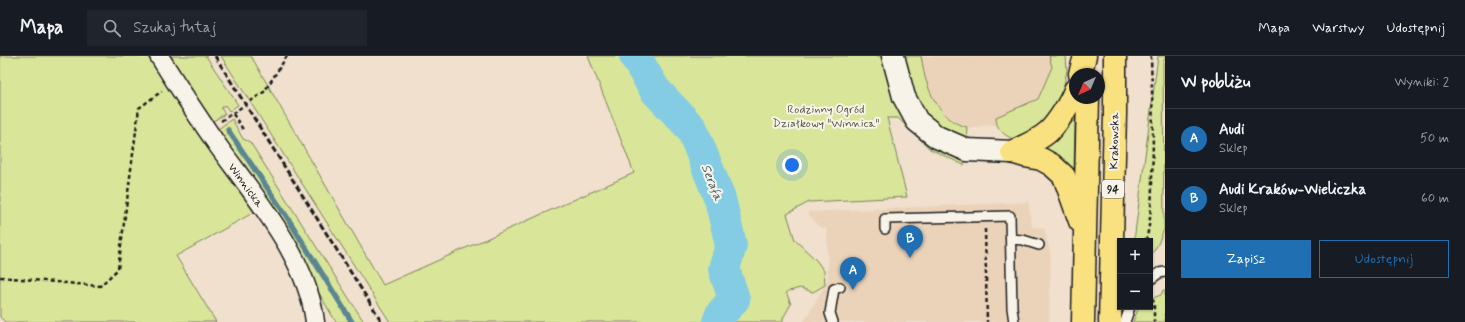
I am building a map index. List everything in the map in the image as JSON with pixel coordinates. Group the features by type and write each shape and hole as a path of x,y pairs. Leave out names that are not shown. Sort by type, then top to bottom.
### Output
{"main road":[{"path":"1082,68 1085,56"},
{"path":"1088,68 1089,56"},
{"name":"Krakowska","path":"1110,322 1115,114 1114,56"},
{"path":"1012,152 1036,141 1049,132 1069,102"},
{"name":"94","path":"1083,322 1088,104"},
{"path":"1012,152 1041,159 1052,164 1064,176 1085,235"}],"street":[{"name":"Winnicka","path":"159,56 207,130 274,224 302,272 313,306 315,322"},
{"path":"894,56 904,97 917,122 937,137 967,150 1012,152"}],"lane":[{"path":"885,229 885,219 1010,216 1012,308 1014,322"},
{"path":"1011,240 1023,240 1039,245"},
{"path":"1153,278 1159,273 1165,272"},
{"path":"833,322 830,313 834,289 840,287"},
{"path":"1125,322 1129,310"}],"path":[{"path":"244,131 233,114 264,92 287,56"},
{"path":"1147,238 1149,230 1153,147 1151,56"},
{"path":"0,277 100,286 118,269 139,108 175,82"},
{"path":"985,217 987,322"},
{"path":"1153,298 1154,322"}],"shaded area":[{"path":"921,56 1049,56 1052,67 1038,99 996,117 996,125 972,128 962,126 949,119 939,107 928,87"},
{"path":"1159,56 1165,56 1165,245 1158,232"},
{"path":"1028,202 1032,227 1044,228 1051,256 1049,322 804,322 828,280 827,229 818,226 807,212"}],"green space":[{"path":"0,56 153,56 258,210 176,256 216,322 5,322 0,317"},
{"path":"165,56 206,56 238,105 229,111 225,105 221,108 225,114 210,123"},
{"name":"Rodzinny Ogród Działkowy \"Winnica\"","path":"221,56 251,56 383,285 634,173 588,56 921,56 927,83 934,100 943,112 954,122 967,127 964,165 930,149 898,118 887,118 907,197 809,202 787,214 795,240 816,260 824,271 825,285 813,292 800,288 786,292 791,304 783,318 783,322 390,322"},
{"path":"1049,56 1066,56 1067,70 1059,110 1035,135 1015,140 1001,132 996,122 996,117 1038,99 1052,67"},
{"path":"1158,56 1165,56 1165,60 1163,61 1164,229 1153,252 1153,238 1134,238"},
{"path":"232,119 243,139 250,142 364,322 336,322 284,234 215,131"},
{"path":"1075,119 1074,169 1071,170 1040,149 1059,137"},
{"path":"1163,290 1165,290 1165,322 1133,322 1138,310 1153,310 1153,298 1161,295"}],"waterway":[{"name":"Serafa","path":"635,56 655,90 692,129 720,199 731,245 724,269 734,299 721,314 718,322"},
{"path":"228,130 287,217 352,322"}],"railway":[{"path":"215,56 382,322"}],"place":[{"name":"Audi Kraków-Wieliczka","path":"910,258"},
{"name":"Audi","path":"853,290"}]}
